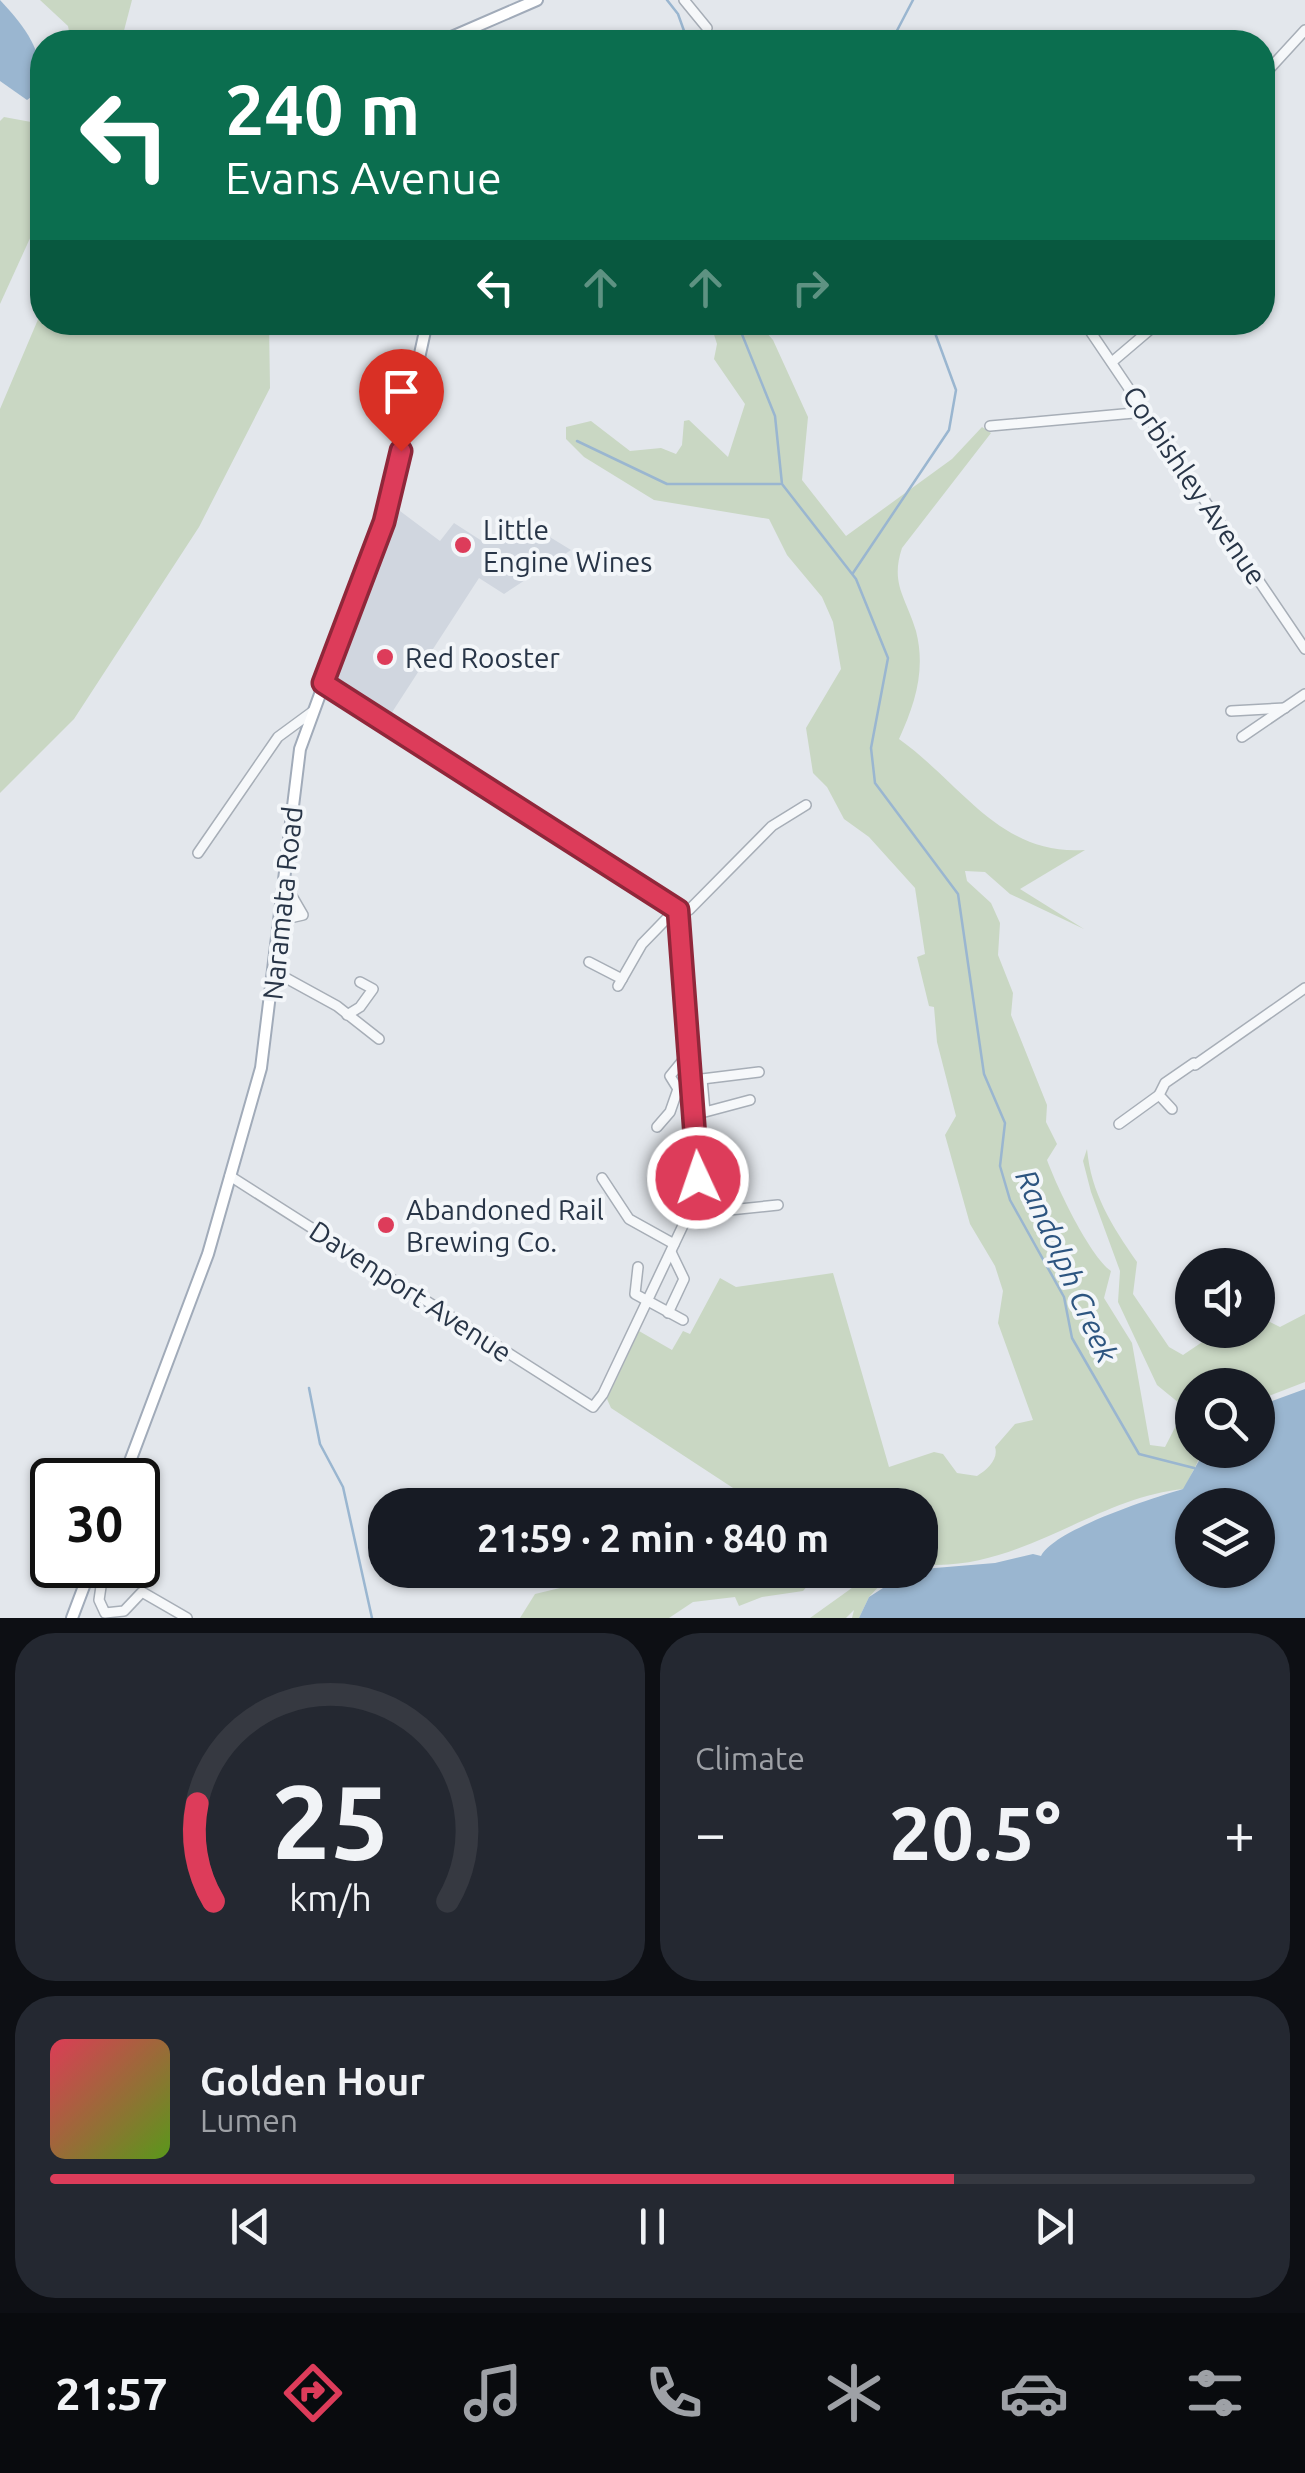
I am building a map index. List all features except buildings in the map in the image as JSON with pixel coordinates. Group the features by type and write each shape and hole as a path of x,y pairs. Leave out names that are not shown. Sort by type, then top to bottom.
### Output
{"main road":[{"path":"468,30 537,0"},
{"name":"Naramata Road","path":"132,1458 208,1254 265,1051 300,749 388,504 424,335"},
{"path":"72,1618 84,1588"}],"street":[{"path":"684,0 707,28"},
{"path":"1275,63 1305,30"},
{"name":"Corbishley Avenue","path":"1093,335 1305,649"},
{"path":"1112,362 1144,335"},
{"path":"990,426 1146,412"},
{"path":"323,683 677,909 689,910 772,826 806,805"},
{"path":"1242,738 1305,694"},
{"path":"1232,711 1285,708"},
{"path":"198,853 278,736 312,712"},
{"path":"280,920 303,915 284,884"},
{"path":"589,962 620,983 642,944 677,909"},
{"path":"677,909 688,1054 705,1112 750,1100"},
{"path":"275,972 378,1038"},
{"path":"347,1015 360,1007 373,989 360,982"},
{"path":"1119,1124 1159,1095 1165,1083 1305,988"},
{"path":"657,1127 675,1101 678,1089 670,1076 688,1054"},
{"path":"696,1079 759,1072"},
{"path":"647,1302 693,1205 698,1164 696,1079"},
{"path":"1159,1095 1172,1109"},
{"name":"Davenport Avenue","path":"230,1176 592,1407 603,1394 647,1302"},
{"path":"602,1178 629,1219 672,1248 684,1279 668,1313"},
{"path":"693,1205 710,1212 778,1205"},
{"path":"638,1267 636,1294 683,1320"},
{"path":"101,1588 99,1600 105,1613 124,1611 142,1592 186,1618"}],"shaded area":[{"path":"400,511 440,541 454,523 485,543 522,520 571,550 504,594 479,578 389,717 334,681 334,676"}],"green space":[{"path":"40,0 132,0 124,30 69,30"},
{"path":"4,117 30,122 30,238 0,304 0,121"},
{"path":"31,335 269,335 270,388 199,527 74,719 0,793 0,409"},
{"path":"714,335 769,335 773,340 808,417 802,480 846,536 952,459 982,427 991,433 902,548 899,581 916,631 920,659 914,700 899,739 1005,829 1029,842 1055,849 1085,850 1020,889 1084,929 1010,894 985,872 965,871 967,881 991,903 1000,923 998,955 1013,993 1011,1015 1047,1105 1046,1122 1057,1144 1047,1160 1084,1236 1111,1271 1104,1298 1132,1343 1150,1445 1165,1447 1175,1428 1175,1468 1194,1468 1184,1488 1119,1505 990,1558 938,1564 938,1488 733,1488 611,1408 607,1399 639,1331 672,1350 683,1331 690,1334 720,1278 736,1287 833,1273 889,1467 934,1452 943,1454 957,1473 977,1476 991,1464 995,1447 1015,1424 1033,1420 998,1323 1003,1291 995,1266 970,1224 945,1135 956,1116 937,1042 934,1007 929,1006 917,957 925,954 915,888 869,837 844,819 827,787 813,773 806,728 841,669 833,622 822,597 787,555 769,519 654,500 584,457 566,439 566,427 591,421 630,451 661,448 676,454 682,445 684,421 689,420 728,457 745,404 714,359"},
{"path":"1087,1149 1104,1208 1137,1262 1133,1294 1169,1347 1183,1355 1193,1348 1275,1348 1275,1324 1280,1327 1305,1314 1305,1382 1275,1393 1275,1368 1175,1368 1175,1400 1157,1385 1118,1302 1120,1271 1091,1192 1083,1161"},
{"path":"560,1588 806,1588 739,1606 735,1597 693,1602 669,1618 520,1618 535,1594"},
{"path":"852,1588 877,1588 859,1618 852,1618 854,1610 846,1618 810,1618"}],"water":[{"path":"0,0 30,40 30,98 27,100 0,81"},
{"path":"1305,1389 1305,1618 859,1618 869,1597 883,1588 938,1588 938,1568 1041,1556 1084,1525 1175,1492 1175,1588 1275,1588 1275,1488 1184,1488 1195,1468 1275,1468 1275,1400"}],"waterway":[{"name":"Randolph Creek","path":"667,0 684,30"},
{"path":"897,30 913,0"},
{"name":"Randolph Creek","path":"742,335 775,416 782,484 856,579 888,658 871,748 875,783 958,894 984,1074 1005,1123 1000,1166 1010,1200 1064,1297 1072,1338 1139,1454 1175,1463"},
{"path":"853,573 949,430 956,390 936,335"},
{"path":"577,441 667,484 780,484"},
{"path":"309,1388 320,1444 343,1487 372,1618"}],"place":[{"name":"Little Engine Wines","path":"463,545"},
{"name":"Red Rooster","path":"385,657"},
{"name":"Abandoned Rail Brewing Co.","path":"386,1225"}],"route":[{"path":"401,451 384,522 323,683 678,910 698,1178"}]}
